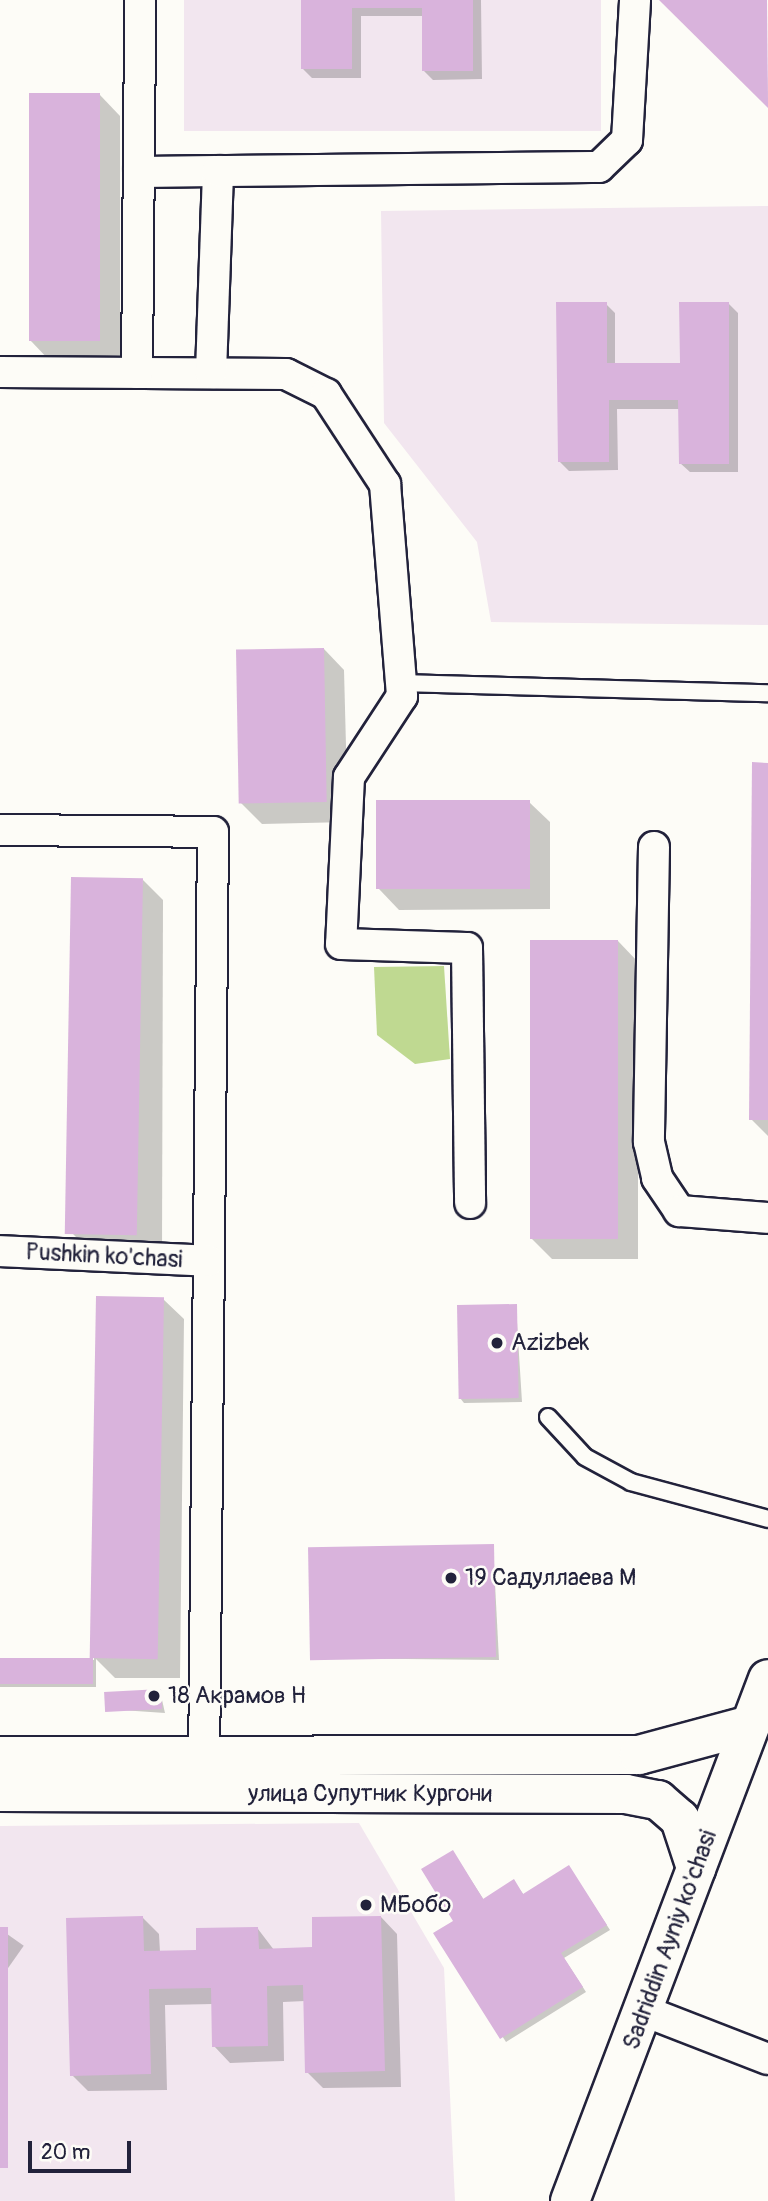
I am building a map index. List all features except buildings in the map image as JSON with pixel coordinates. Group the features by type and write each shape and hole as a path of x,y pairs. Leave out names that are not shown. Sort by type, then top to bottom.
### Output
{"main road":[{"name":"Sadriddin Ayniy ko'chasi","path":"570,2201 696,1868 759,1728 768,1679"},
{"path":"0,1756 632,1754 759,1728"},
{"path":"631,1795 632,1754"},
{"name":"улица Супутник Кургони","path":"0,1792 631,1795 658,1801 680,1819 696,1868"}],"street":[{"path":"136,373 140,0"},
{"path":"139,172 599,167 627,140 635,0"},
{"path":"211,373 218,171"},
{"path":"0,372 286,374 326,394 385,484 402,696 349,777 341,944 467,948 470,1203"},
{"path":"0,830 213,832 203,1756 205,1793"},
{"path":"654,847 649,1142 657,1178 679,1210 768,1218"},
{"name":"Pushkin ko'chasi","path":"0,1251 209,1261"},
{"path":"644,2011 768,2059"}],"lane":[{"path":"400,683 768,693"},
{"path":"548,1417 585,1457 631,1482 768,1519"}],"shaded area":[{"path":"184,0 601,0 601,131 184,131"},
{"path":"768,206 768,625 491,622 477,542 384,423 381,211"},
{"path":"359,1823 444,1968 455,2201 0,2201 0,1826"}],"green space":[{"path":"444,966 450,1059 415,1064 377,1035 374,967"}],"place":[{"name":"Azizbek","path":"497,1343"},
{"name":"19 Садуллаева М","path":"451,1578"},
{"name":"18 Акрамов Н","path":"154,1696"},
{"name":"МБобо","path":"366,1905"}]}
